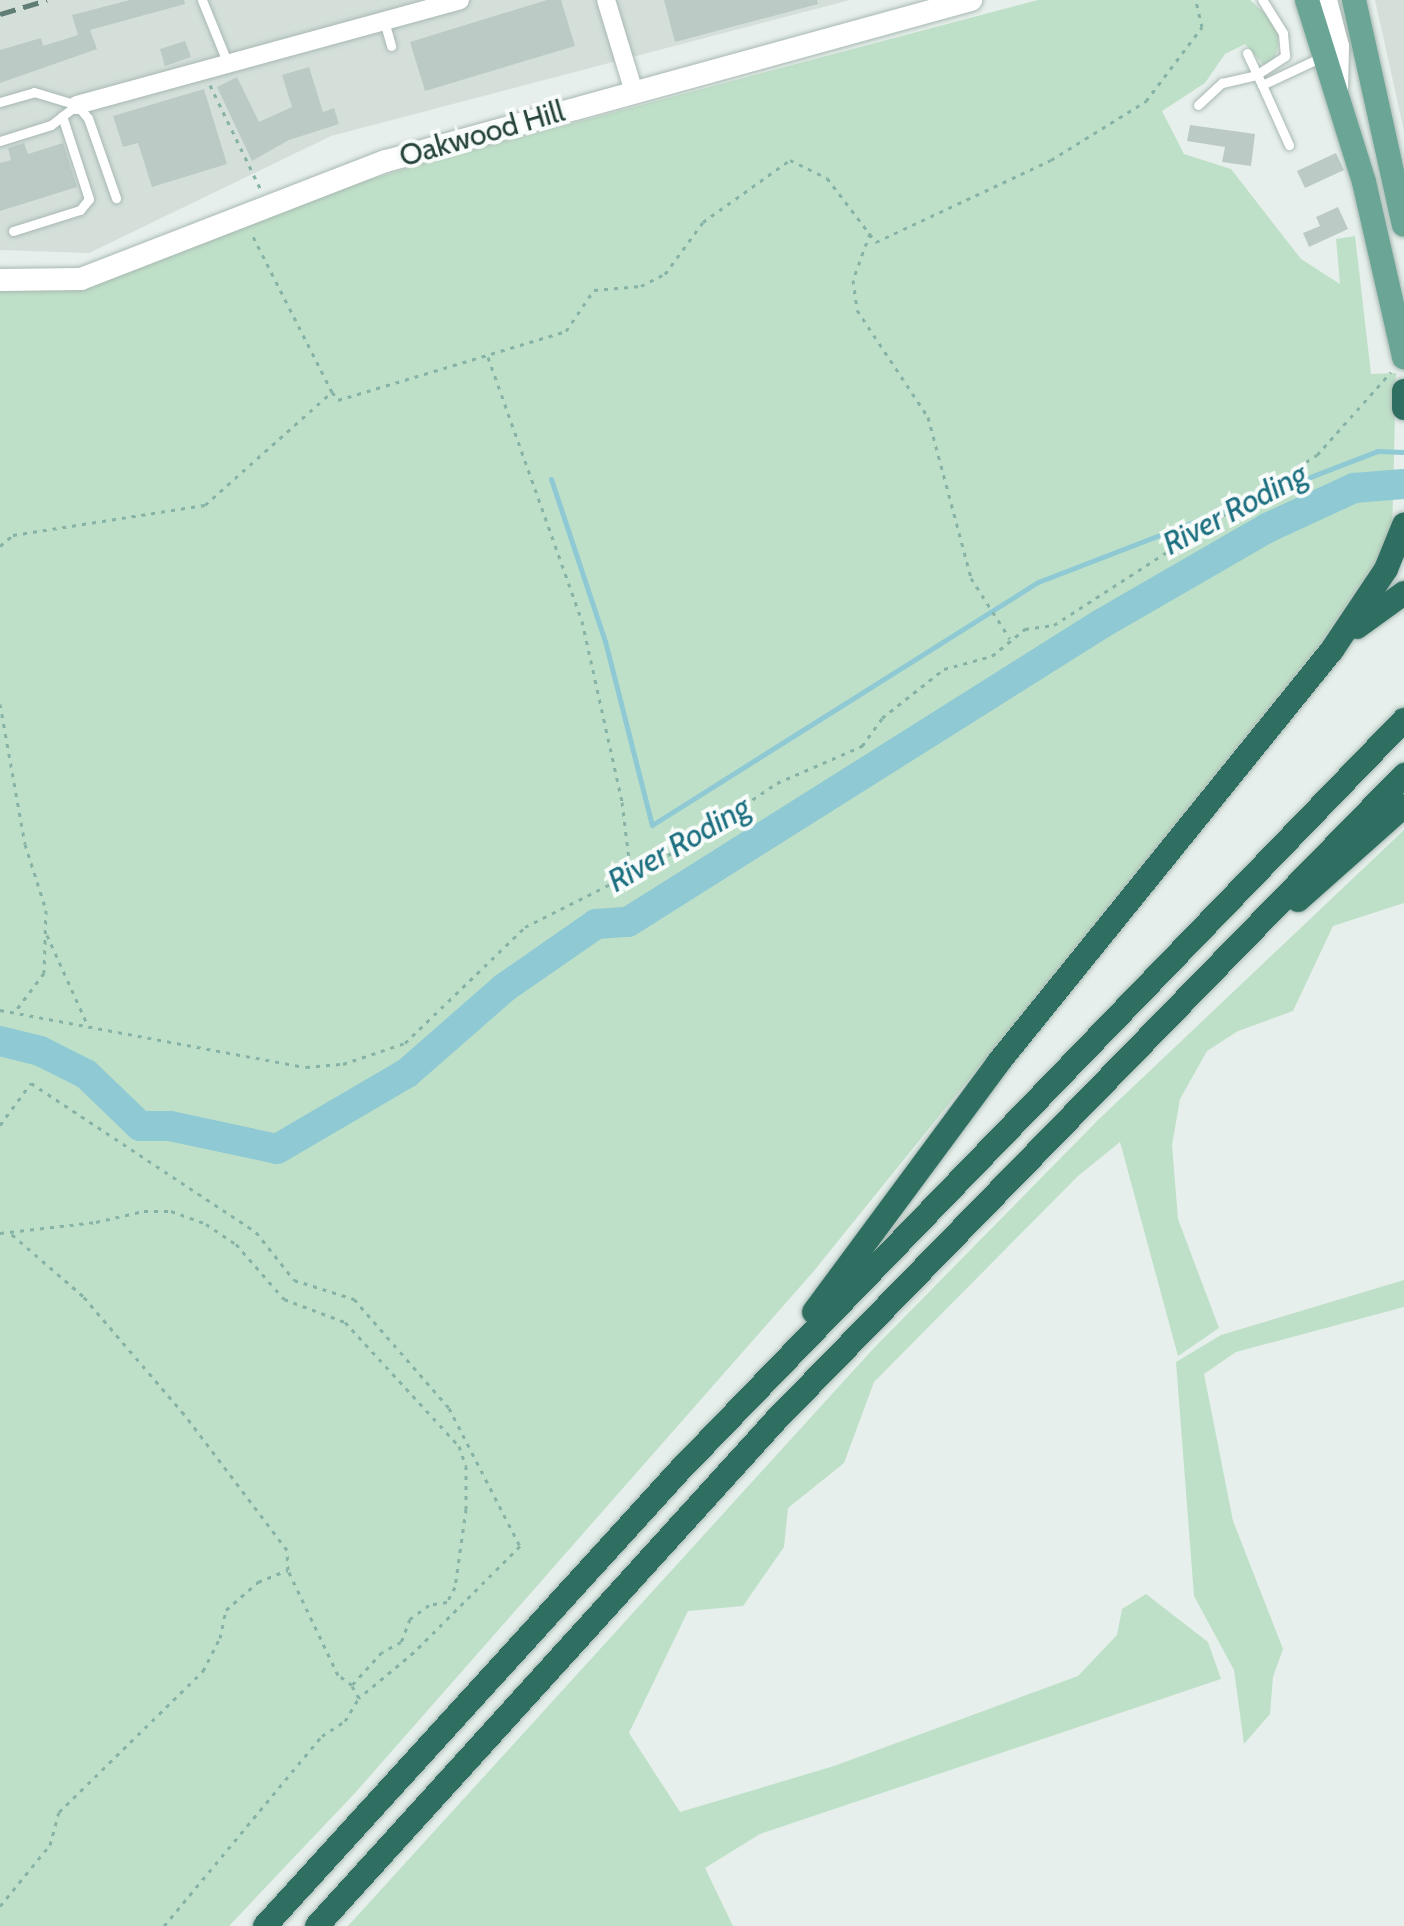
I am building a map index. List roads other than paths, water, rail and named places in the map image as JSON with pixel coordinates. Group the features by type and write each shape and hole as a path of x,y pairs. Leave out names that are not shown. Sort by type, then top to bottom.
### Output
{"highway":[{"path":"1404,391 1404,408"},
{"path":"755,1391 998,1063 1332,650 1386,569 1404,525"},
{"path":"1332,650 1404,593"},
{"path":"265,1926 755,1391 1404,720"},
{"path":"317,1926 775,1421 1404,775"},
{"path":"1223,959 1333,873 1404,806"}],"main road":[{"path":"1307,0 1339,96 1399,362"},
{"path":"1354,0 1404,225"}],"street":[{"path":"69,111 460,0"},
{"path":"606,0 634,92"},
{"name":"Oakwood Hill","path":"0,280 81,279 386,161 971,0"},
{"path":"1328,0 1340,46 1339,96"}],"lane":[{"path":"202,0 228,64"},
{"path":"1198,105 1222,83 1256,75 1282,60 1287,51 1283,33 1262,0"},
{"path":"384,21 391,46"},
{"path":"1247,53 1289,145"},
{"path":"1262,85 1324,56"},
{"path":"0,102 34,92 88,118 116,198"},
{"path":"0,141 69,111"},
{"path":"13,231 80,210 89,199 69,111"}],"waterway":[{"path":"551,479 605,641 652,825 1038,582 1377,451 1404,452"},
{"name":"River Roding","path":"0,1041 40,1051 86,1074 140,1126 170,1126 277,1149 407,1073 504,988 596,924 628,922 1101,624 1267,528 1354,488 1404,484"}],"railway":[{"path":"0,14 47,0"}]}
